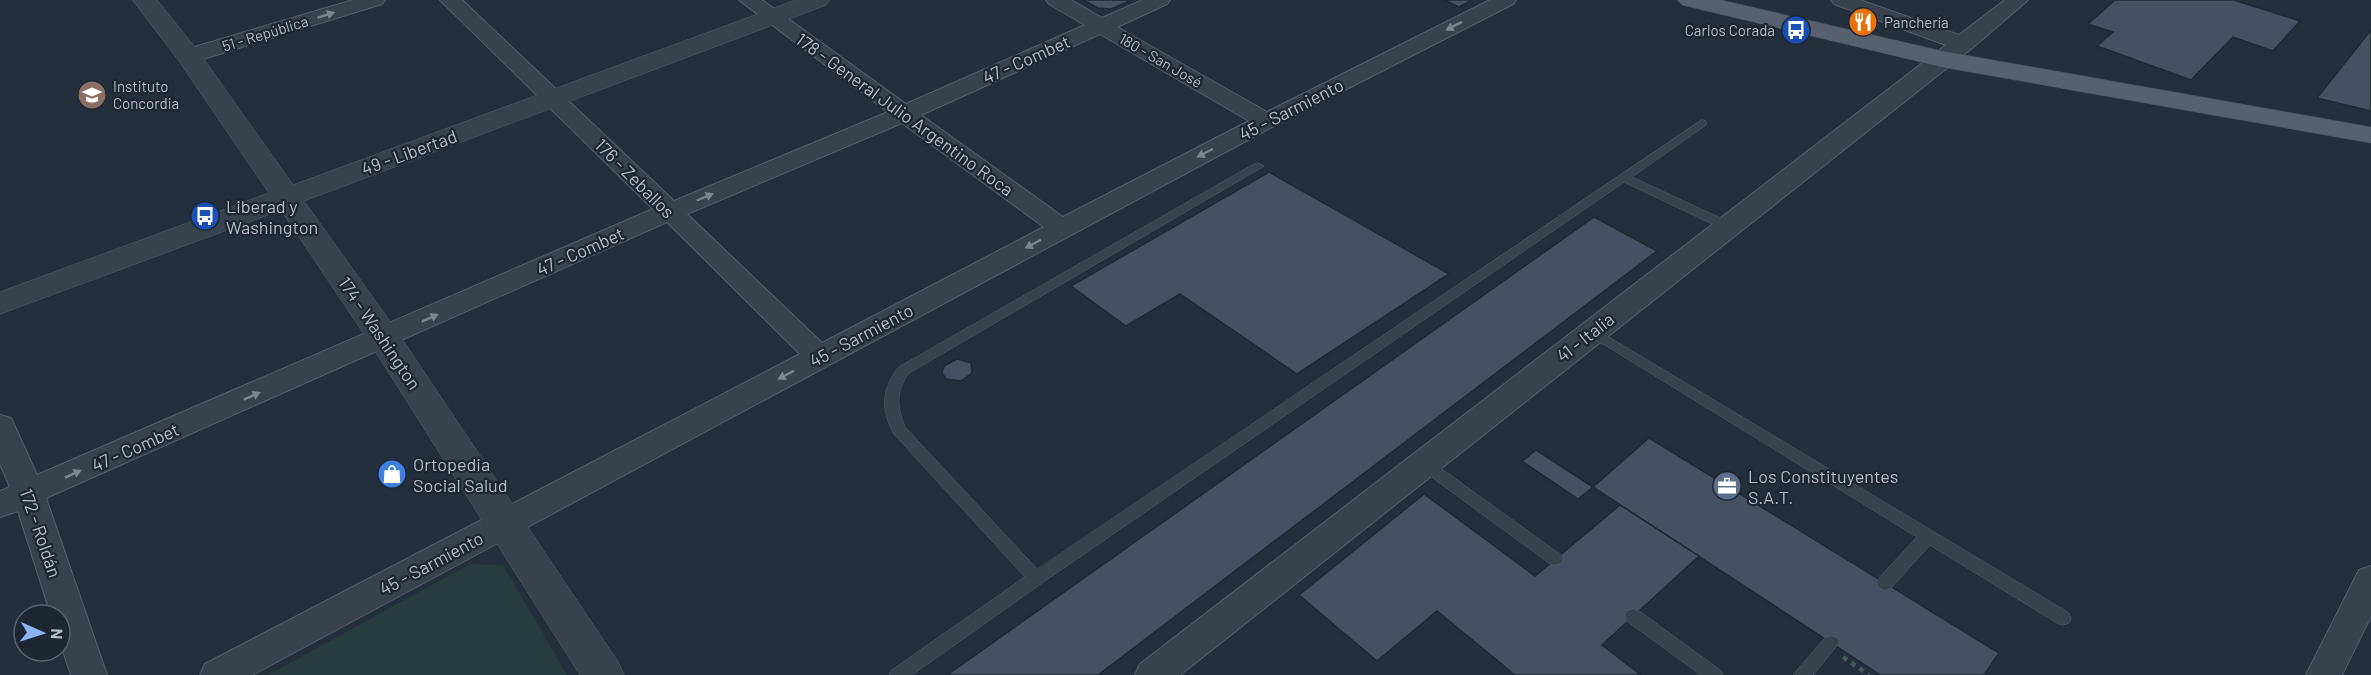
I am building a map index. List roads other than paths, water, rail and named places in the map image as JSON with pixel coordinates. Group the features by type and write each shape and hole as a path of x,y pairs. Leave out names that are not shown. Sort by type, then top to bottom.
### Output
{"main road":[{"path":"1690,0 2371,135"}],"street":[{"name":"174 - Washington","path":"145,0 189,56 384,338 603,675"},
{"name":"51 - República","path":"189,56 375,0"},
{"name":"176 - Zeballos","path":"450,0 555,98 669,212 820,357"},
{"name":"178 - General Julio Argentino Roca","path":"749,0 1061,228"},
{"name":"49 - Libertad","path":"0,304 818,0"},
{"name":"180 - San José","path":"1056,0 1266,121"},
{"name":"47 - Combet","path":"14,499 669,212 903,114 1160,0"},
{"name":"45 - Sarmiento","path":"218,675 1061,228 1506,0"},
{"path":"1841,0 1952,51"},
{"name":"41 - Italia","path":"1153,675 2018,0"},
{"name":"172 - Roldán","path":"0,426 14,499 90,675"},
{"path":"2324,675 2363,616 2371,580"}],"lane":[{"path":"898,675 1036,578 1702,123"},
{"path":"1036,578 899,430 891,411 891,393 895,380 903,370 1258,166"},
{"path":"1623,177 1727,226"},
{"path":"1592,331 2063,618"},
{"path":"1423,463 1555,559"},
{"path":"1885,583 1928,536"},
{"path":"1633,616 1714,675"},
{"path":"1802,675 1829,645"}],"place":[{"name":"Panchería","path":"1863,22"},
{"name":"Carlos Corada","path":"1796,30"},
{"name":"Instituto Concordia","path":"92,95"},
{"name":"Liberad y Washington","path":"205,216"},
{"name":"Ortopedia Social Salud","path":"392,474"},
{"name":"Los Constituyentes S.A.T.","path":"1727,486"}]}
